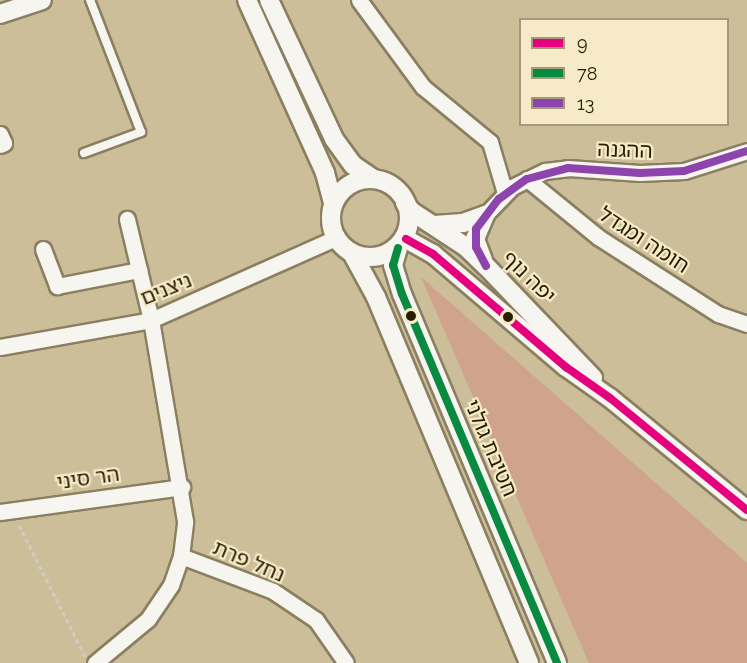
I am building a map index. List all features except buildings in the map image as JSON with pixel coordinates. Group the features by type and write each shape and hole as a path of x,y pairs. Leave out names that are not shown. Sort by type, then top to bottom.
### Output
{"street":[{"path":"0,14 42,0"},
{"path":"247,0 325,172 333,203 331,220 337,237 352,253 376,297 529,663"},
{"path":"269,0 334,139 353,165 372,178 389,185 405,203 410,220 402,244 380,257 352,253"},
{"path":"359,0 423,87 490,142 505,193"},
{"path":"0,134 4,143 0,145"},
{"name":"ההגנה","path":"485,215 505,193 527,179 568,168 640,173 684,171 747,151"},
{"path":"333,203 349,183 372,178"},
{"name":"חומה ומגדל","path":"527,179 598,237 718,314 747,324"},
{"name":"יפה נוף","path":"405,203 411,211 434,225 486,266 541,320 610,398"},
{"path":"434,225 463,223 485,215"},
{"path":"485,215 474,239 486,266"},
{"path":"95,663 147,619 171,585 181,556 185,521 182,487 150,320 127,219"},
{"name":"ניצנים","path":"0,346 150,320 337,237"},
{"name":"יפה נוף","path":"402,244 433,254 566,367 610,398 747,510"},
{"name":"חטיבת גולני","path":"402,244 393,265 402,294 557,663"},
{"path":"43,249 57,286 140,270"},
{"name":"הר סיני","path":"6,511 182,487"},
{"name":"נחל פרת","path":"181,556 273,591 316,620 346,663"}],"lane":[{"path":"84,153 141,132 90,0"}],"path":[{"path":"6,511 88,663"}],"shaded area":[{"path":"421,277 747,563 747,663 589,663"}],"transit line":[{"name":"13","path":"486,266 476,247 476,229 499,199 527,179 568,168 640,173 684,171 747,151"},
{"name":"9","path":"406,239 433,254 566,367 610,398 747,510"},
{"name":"78","path":"398,248 393,265 402,294 557,663"}]}
